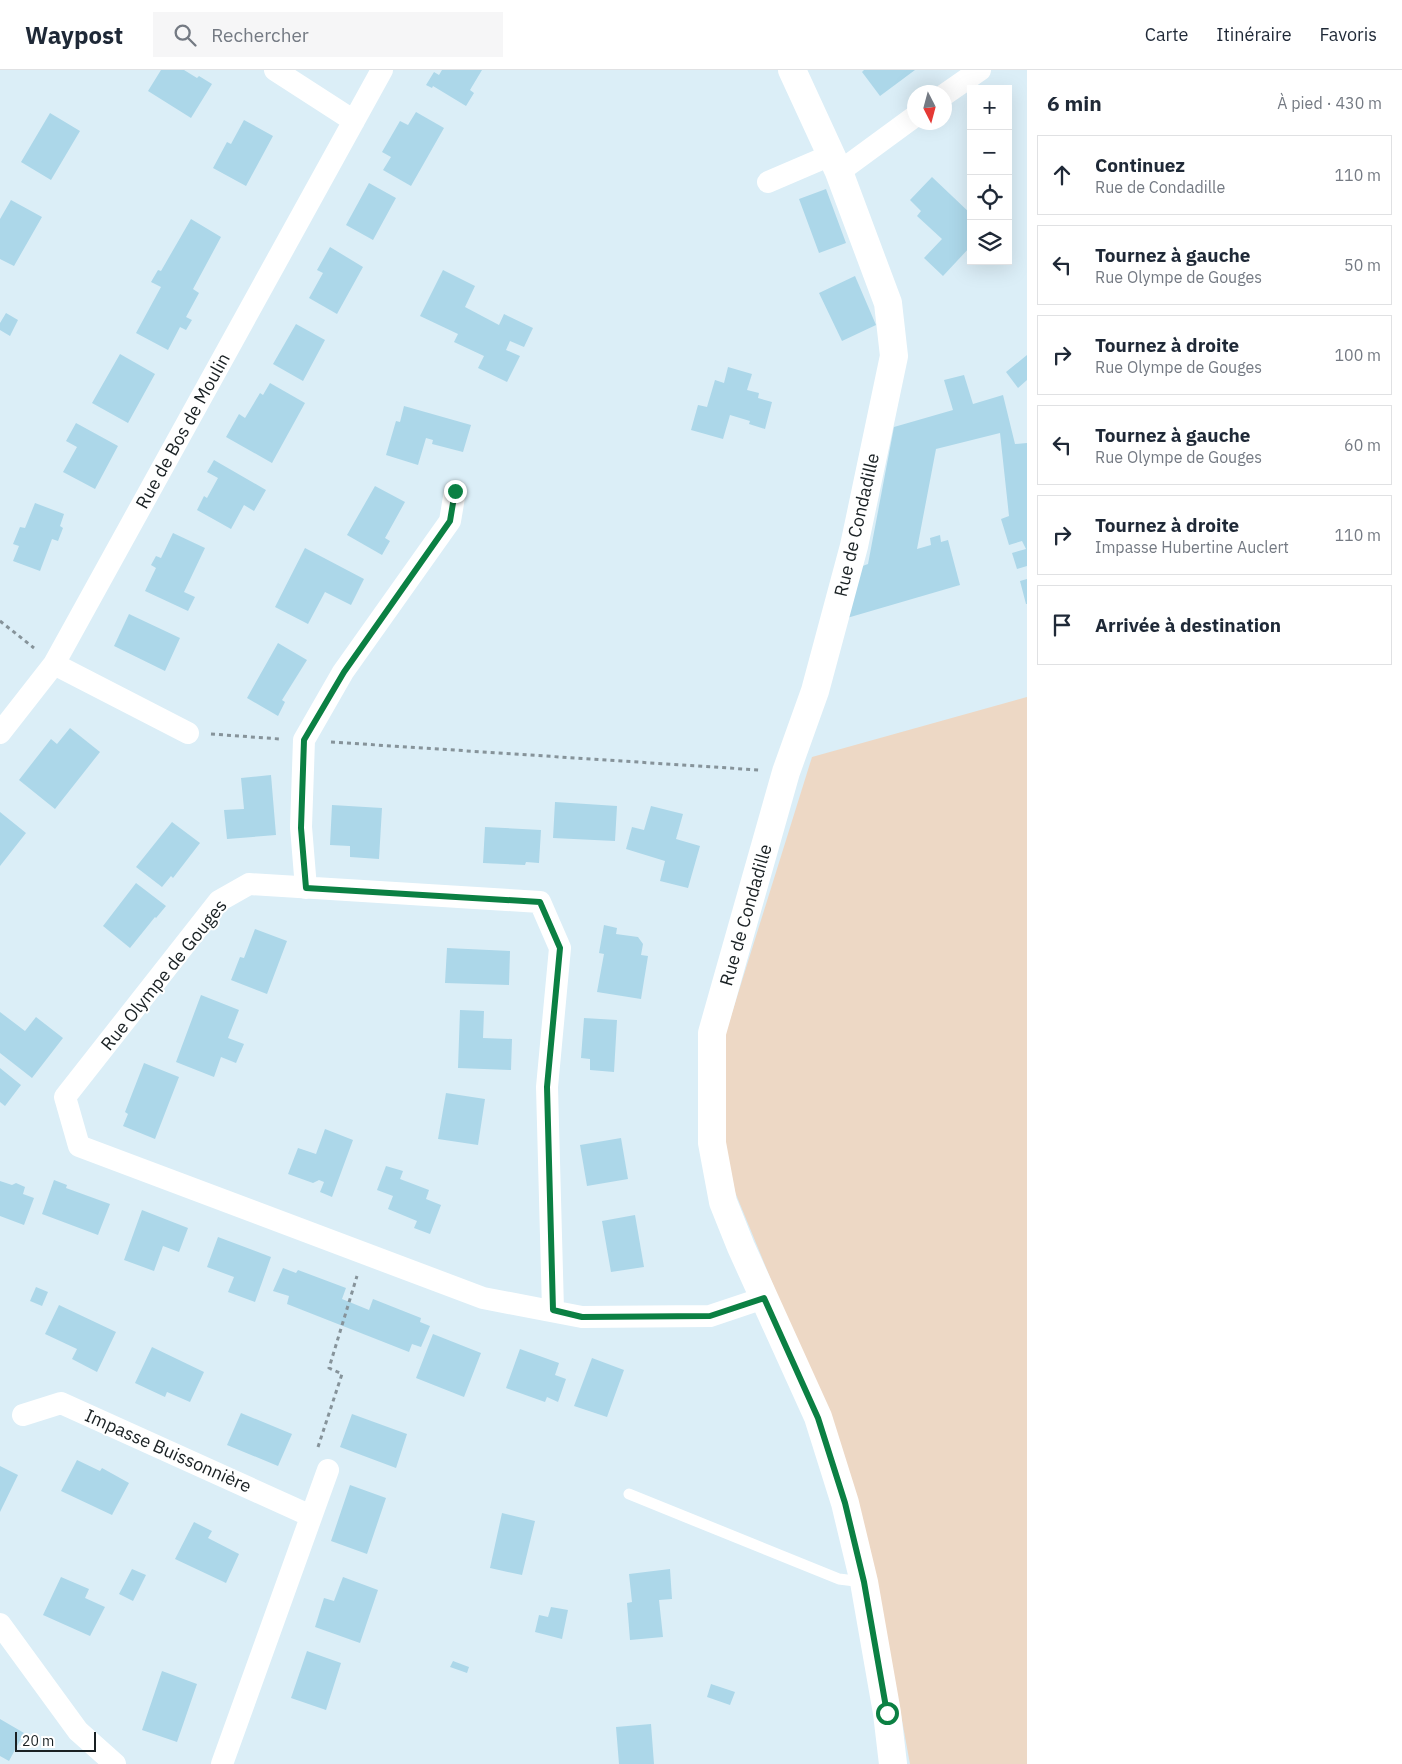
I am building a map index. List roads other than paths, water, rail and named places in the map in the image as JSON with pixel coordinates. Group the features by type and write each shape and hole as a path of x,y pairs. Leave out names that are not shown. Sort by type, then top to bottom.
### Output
{"street":[{"path":"276,70 354,121"},
{"name":"Rue de Bos de Moulin","path":"0,734 54,664 382,70"},
{"name":"Rue de Condadille","path":"792,70 835,164 888,303 894,356 854,546 815,691 786,772 712,1033 712,1144 723,1202 741,1247 818,1418 845,1503 864,1582 887,1713 893,1764"},
{"path":"952,89 980,70"},
{"path":"768,182 835,164 907,121"},
{"path":"306,888 301,828 304,740 344,672 450,521 455,491"},
{"path":"54,664 188,733"},
{"name":"Rue Olympe de Gouges","path":"553,1310 547,1087 560,948 540,902 249,884 219,901 65,1097 79,1146 483,1298 582,1317 710,1316 764,1298"},
{"name":"Impasse Buissonnière","path":"23,1415 61,1403 311,1516"},
{"path":"222,1764 328,1470"},
{"path":"0,1624 78,1732 115,1764"}],"lane":[{"path":"629,1494 839,1579 864,1582"}]}
